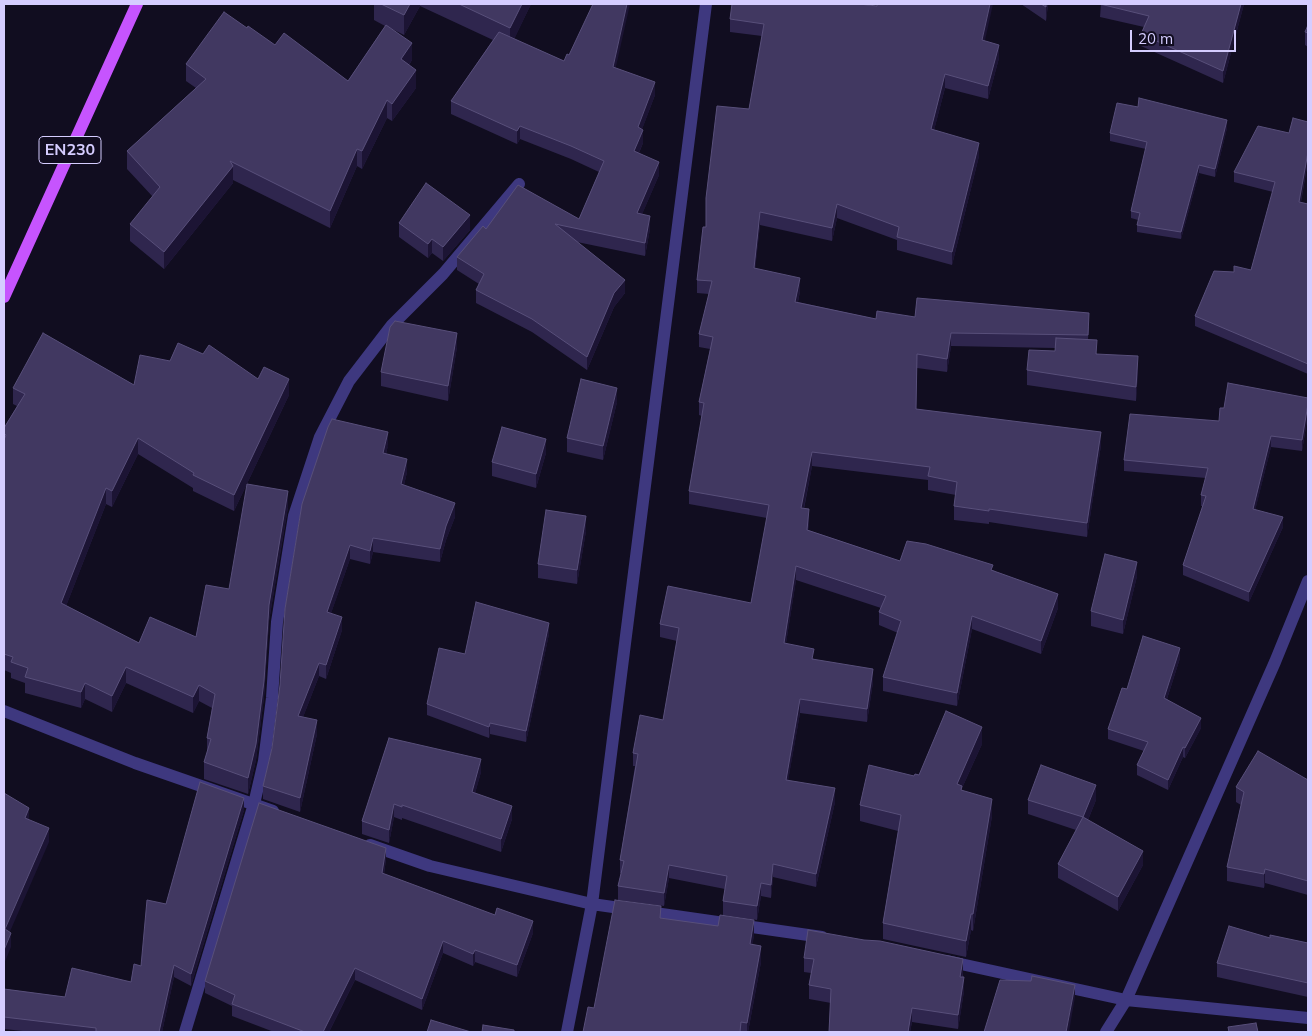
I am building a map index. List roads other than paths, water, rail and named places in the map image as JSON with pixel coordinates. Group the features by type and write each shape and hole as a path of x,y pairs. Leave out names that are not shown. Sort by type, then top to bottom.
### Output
{"main road":[{"name":"EN230","path":"4,297 136,4"}],"street":[{"path":"567,1032 592,904 706,4"},
{"path":"185,1032 254,804 264,761 272,698 277,622 294,516 320,438 349,381 386,332 444,274 519,184"},
{"path":"1106,1032 1126,1000 1275,662 1308,581"},
{"path":"4,711 134,763 281,814"},
{"path":"356,840 430,866 592,904 832,939"},
{"path":"937,959 1126,1000 1308,1018"}]}
